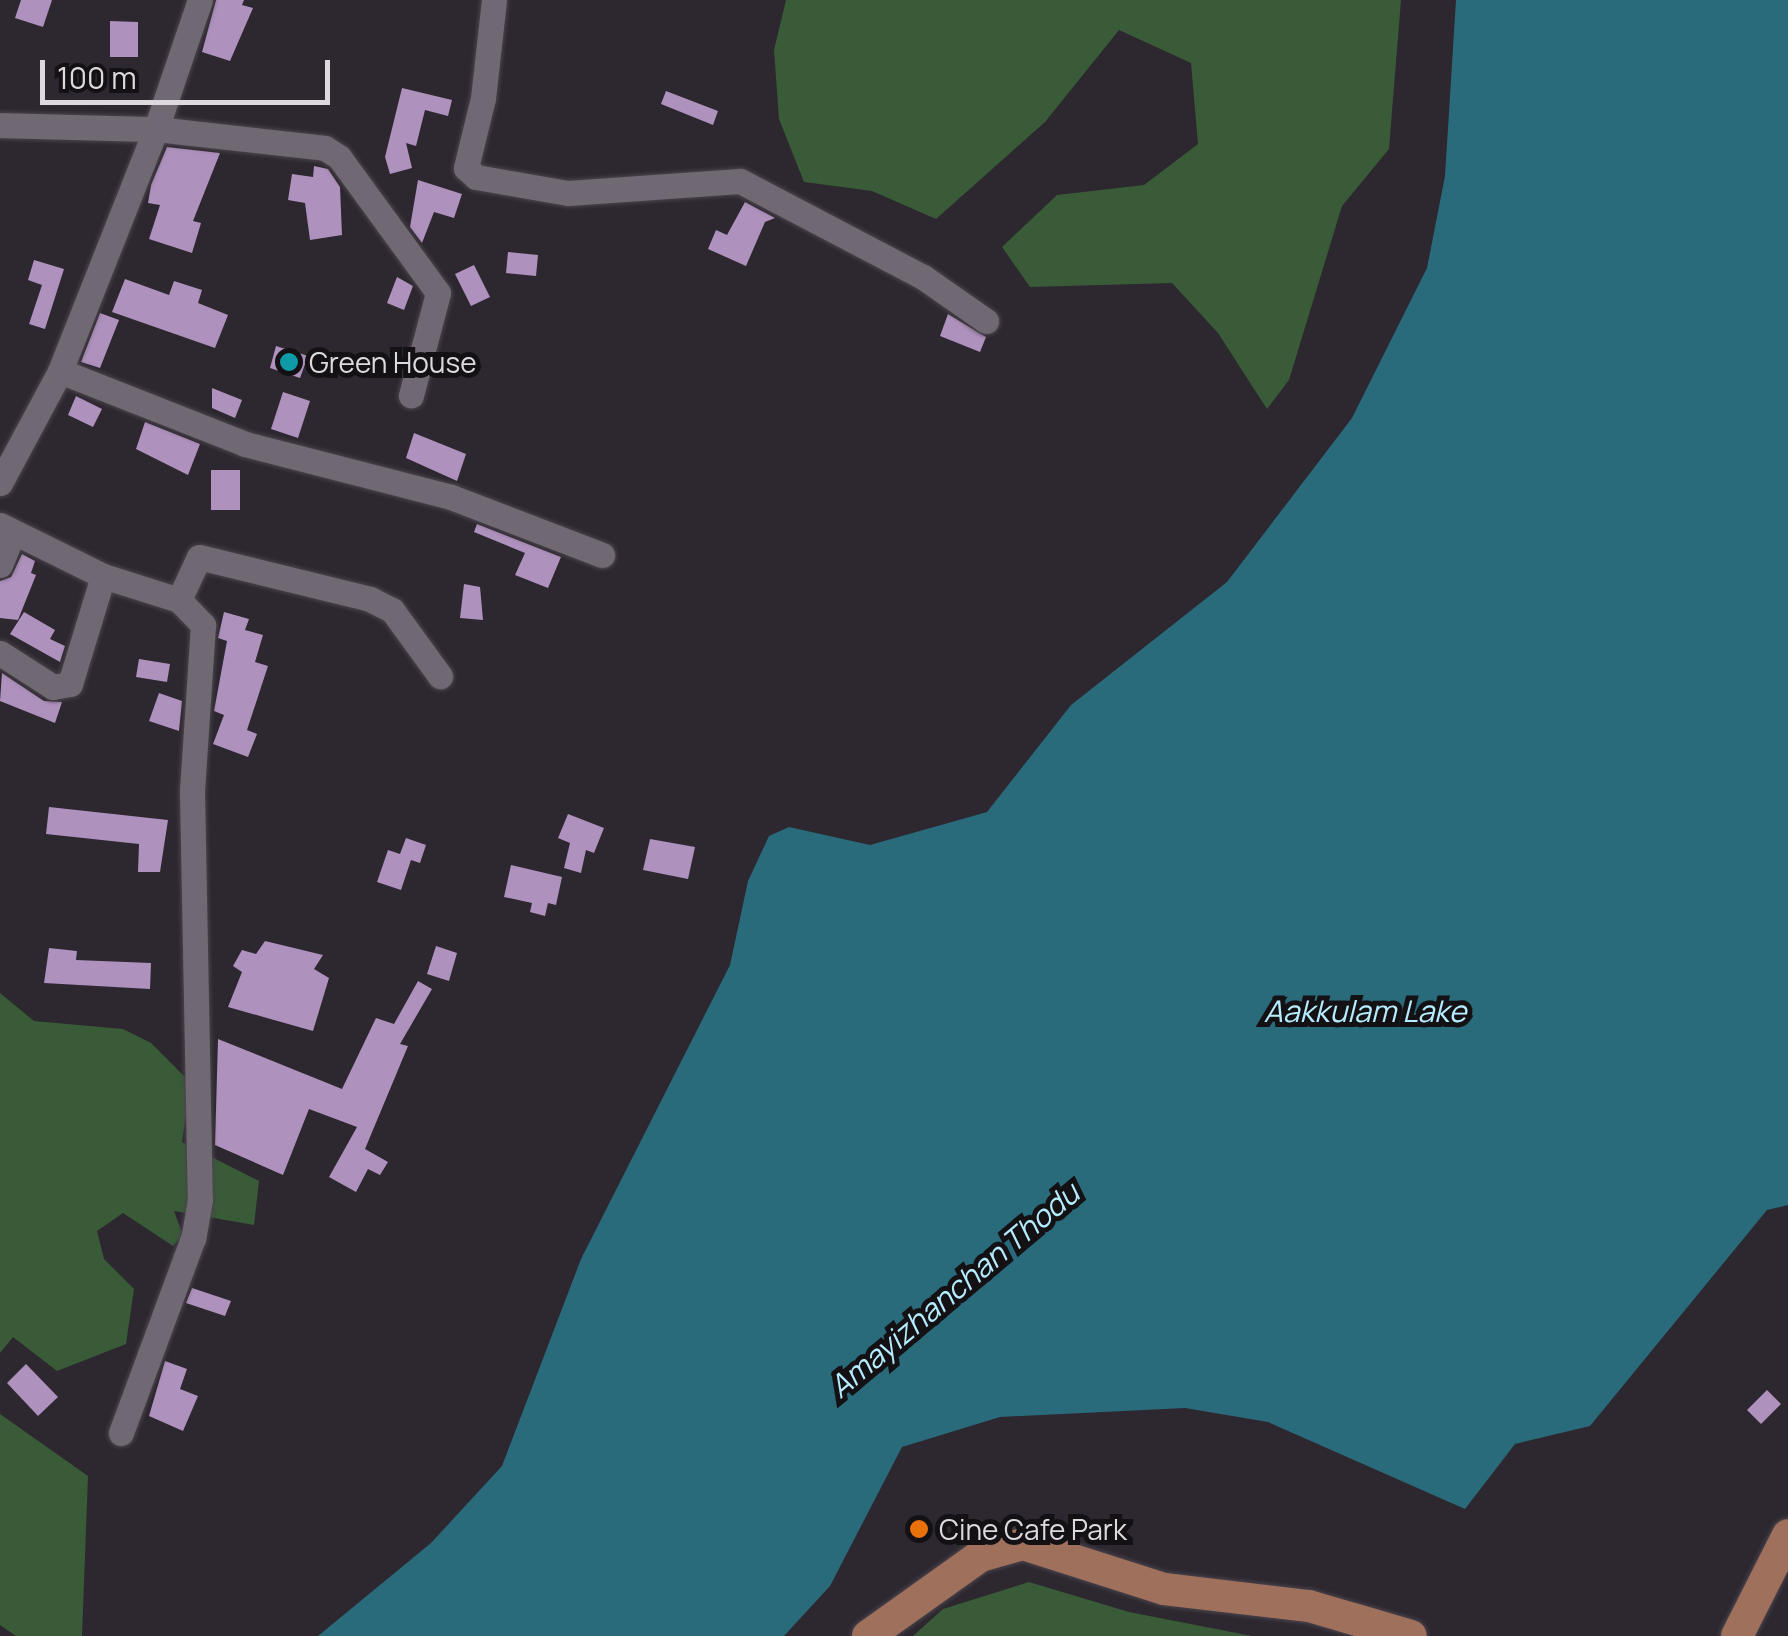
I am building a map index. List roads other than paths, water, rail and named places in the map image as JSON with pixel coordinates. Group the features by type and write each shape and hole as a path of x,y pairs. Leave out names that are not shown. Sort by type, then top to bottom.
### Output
{"main road":[{"path":"1736,1636 1788,1534"},
{"path":"868,1636 980,1556 1023,1544 1164,1589 1309,1606 1411,1636"}],"street":[{"path":"0,483 60,372 156,129 200,0"},
{"path":"494,0 483,98 466,168 476,177 568,193 740,181 923,277 986,321"},
{"path":"0,125 156,129 325,148 339,156 438,294 411,395"},
{"path":"60,372 246,444 451,496 602,556"},
{"path":"0,564 6,529 104,576 192,606 202,626 192,792 200,1200 194,1238 121,1434"},
{"path":"179,600 199,557 370,599 392,610 440,676"},
{"path":"0,653 53,687 70,684 104,576"}],"water":[{"name":"Aakkulam Lake","path":"1456,0 1788,0 1788,1205 1767,1210 1590,1426 1515,1444 1465,1509 1268,1422 1185,1408 1000,1417 902,1447 830,1586 784,1636 318,1636 431,1543 502,1466 581,1259 730,965 748,881 769,836 789,827 870,845 987,812 1071,705 1227,582 1352,418 1427,268 1445,176"}],"place":[{"name":"Green House","path":"289,362"},
{"name":"Cine Cafe Park","path":"919,1529"}],"water label":[{"name":"Amayizhanchan Thodu","path":"954,1290"}]}
